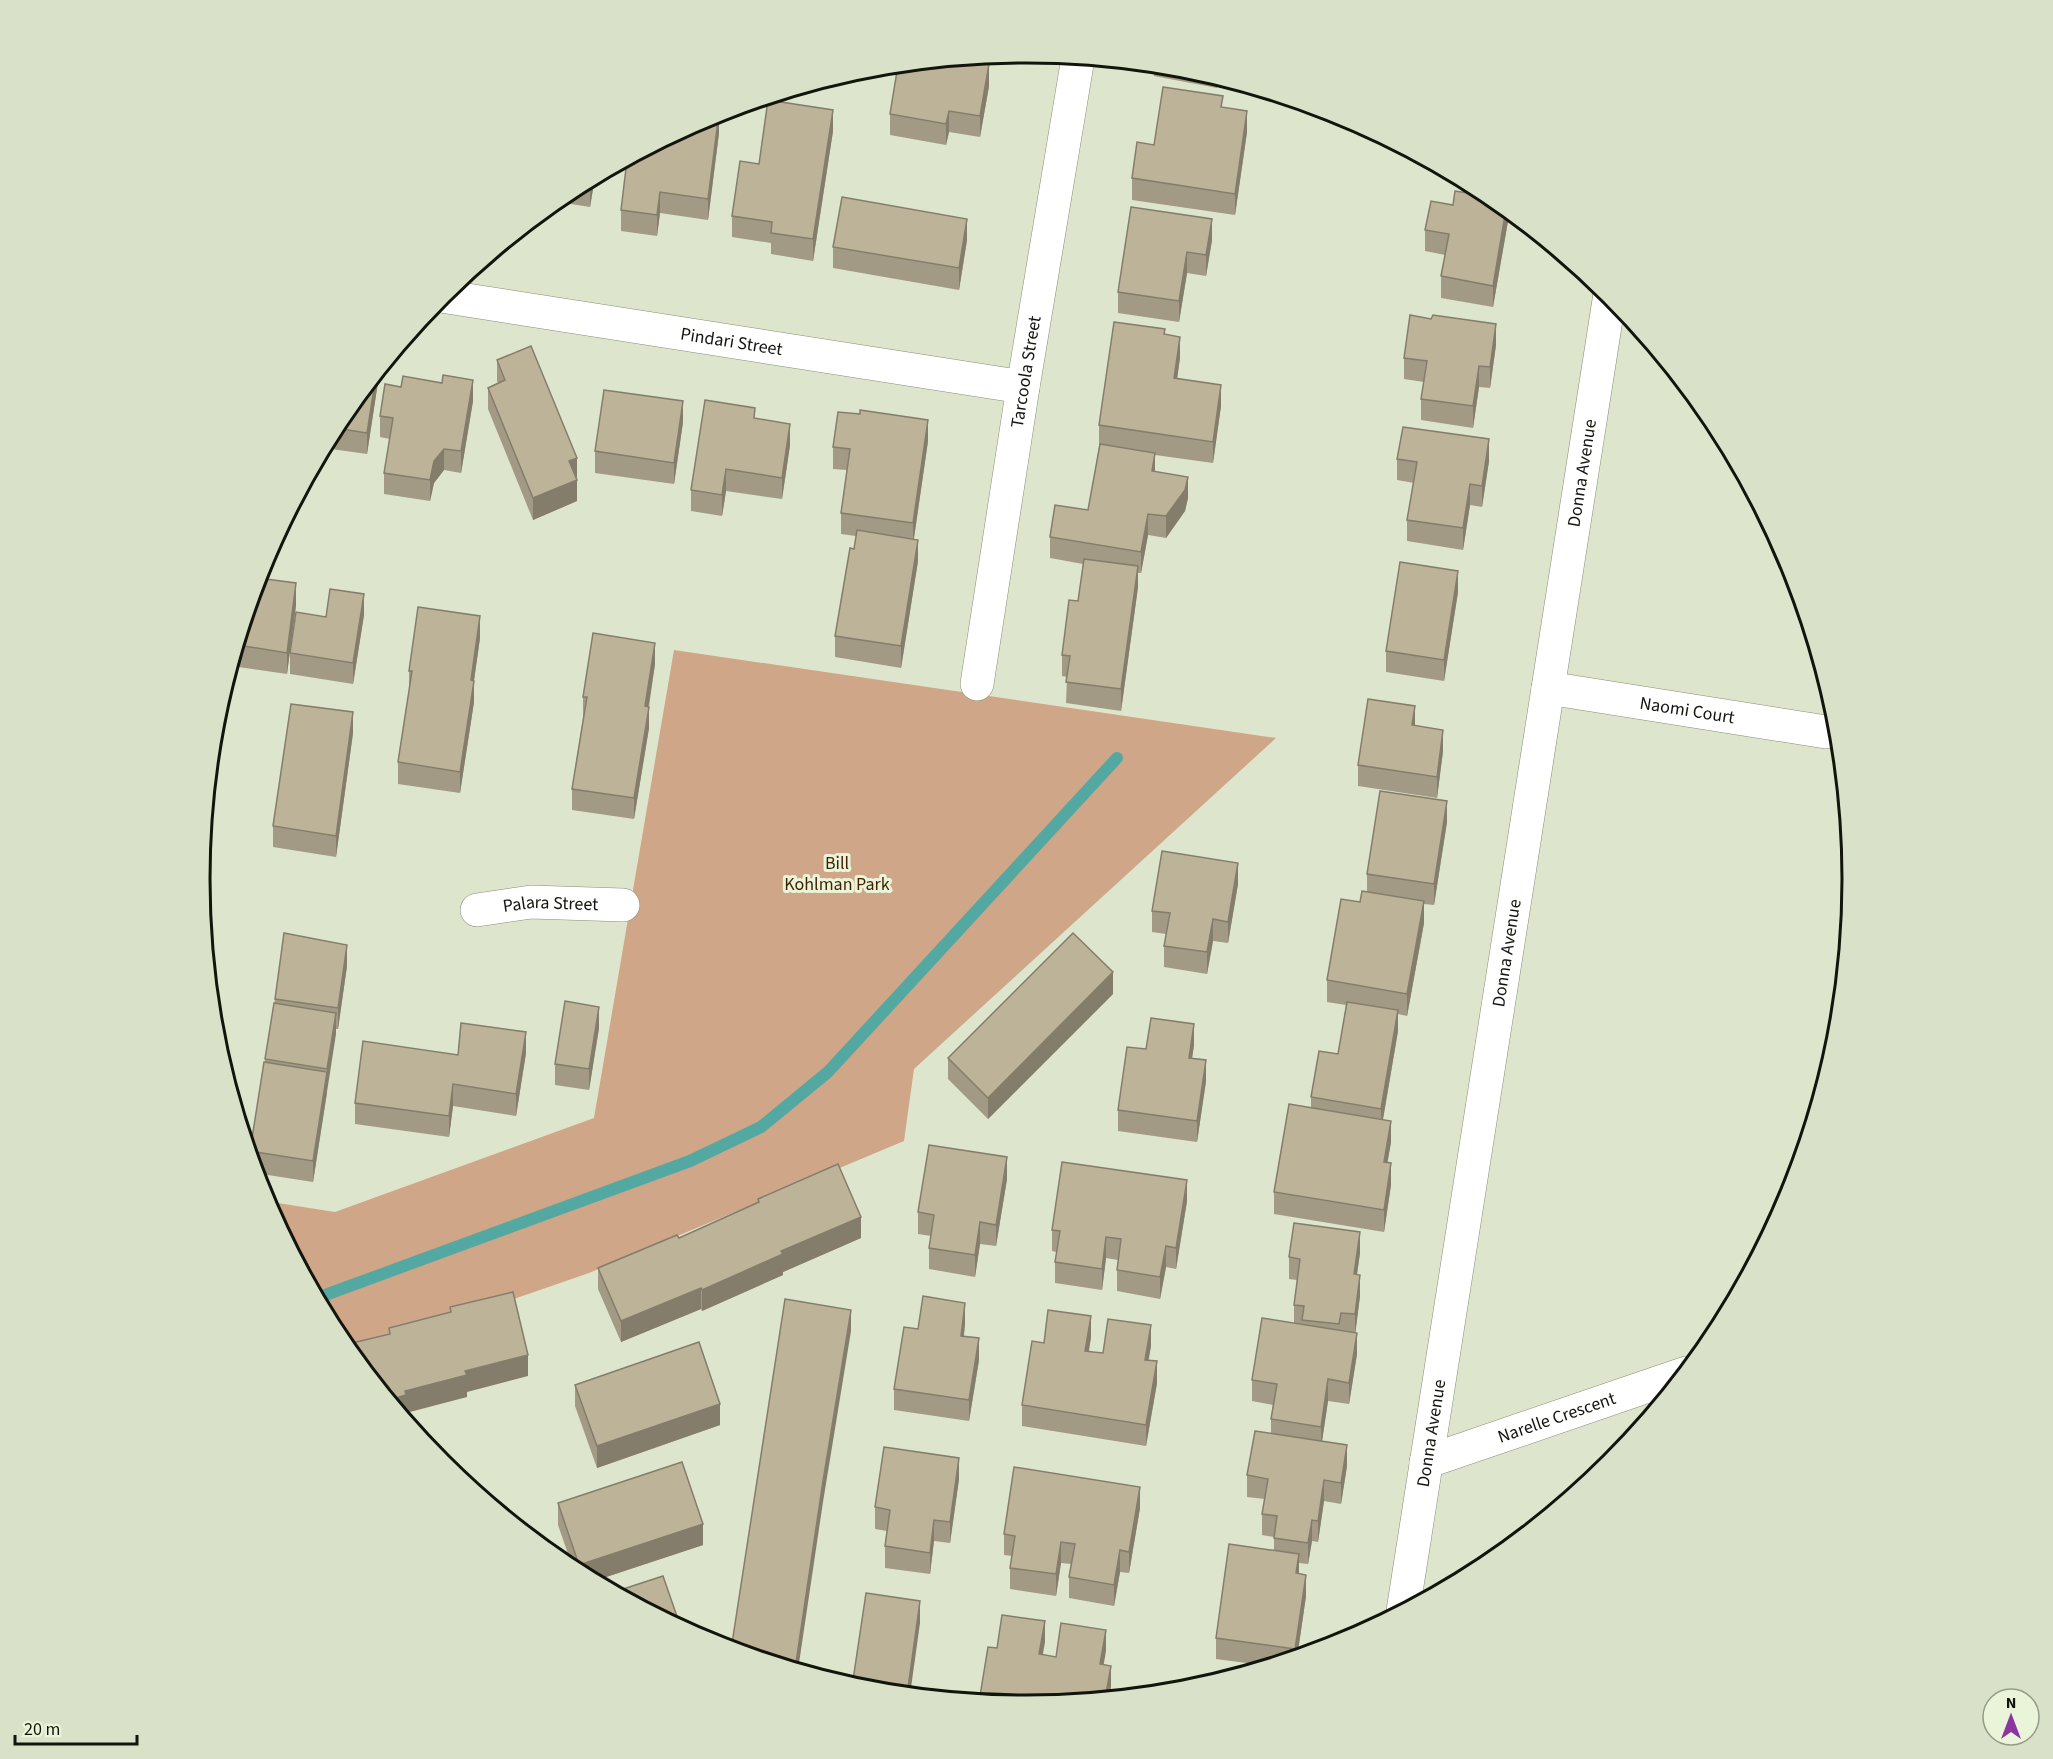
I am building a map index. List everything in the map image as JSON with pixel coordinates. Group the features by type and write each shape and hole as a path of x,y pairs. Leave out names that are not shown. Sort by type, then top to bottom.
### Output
{"street":[{"name":"Tarcoola Street","path":"977,684 1023,387 1077,65"},
{"name":"Pindari Street","path":"453,298 1023,387"},
{"name":"Donna Avenue","path":"1404,1603 1608,306"},
{"name":"Naomi Court","path":"1548,688 1826,732"},
{"name":"Palara Street","path":"477,910 531,902 622,905"},
{"name":"Narelle Crescent","path":"1426,1462 1674,1377"}],"green space":[{"name":"Bill Kohlman Park","path":"674,650 1276,738 914,1069 904,1141 589,1273 361,1352 319,1288 277,1203 335,1212 594,1118"}],"building":[{"path":"989,64 980,116 949,111 946,124 890,114 897,74"},
{"path":"1163,87 1223,96 1221,107 1247,111 1235,194 1132,178 1137,142 1154,145"},
{"path":"779,102 833,110 813,239 771,233 772,222 732,216 740,161 759,164 767,105"},
{"path":"718,124 708,199 660,192 657,215 621,210 626,168"},
{"path":"1455,191 1468,193 1504,218 1493,286 1441,276 1449,234 1425,230 1431,201 1453,205"},
{"path":"842,197 967,219 959,268 833,247"},
{"path":"1131,207 1212,219 1206,255 1187,252 1179,301 1118,292"},
{"path":"1410,315 1431,319 1433,315 1496,324 1490,367 1479,366 1473,406 1421,399 1427,361 1404,358"},
{"path":"1114,322 1165,329 1164,334 1180,337 1174,378 1221,385 1213,442 1099,425"},
{"path":"531,346 577,458 569,461 577,480 533,498 488,388 505,380 497,360"},
{"path":"443,375 473,380 461,451 444,449 434,461 430,480 384,473 393,418 380,416 385,384 401,387 403,376 442,383"},
{"path":"374,389 367,433 346,430"},
{"path":"604,390 683,401 674,463 595,451"},
{"path":"705,400 755,408 754,418 790,424 782,478 726,469 722,495 691,490"},
{"path":"860,410 928,420 913,523 841,513 850,449 833,447 838,412 860,414"},
{"path":"1403,427 1489,439 1482,486 1470,484 1463,528 1407,520 1417,462 1397,459"},
{"path":"1100,444 1155,453 1152,471 1188,477 1185,490 1166,516 1148,514 1141,552 1050,537 1055,505 1088,510"},
{"path":"857,530 918,540 901,646 835,636 850,548 854,549"},
{"path":"1084,559 1138,566 1121,689 1066,682 1070,656 1062,655 1069,600 1078,601"},
{"path":"1400,562 1458,571 1444,660 1386,651"},
{"path":"267,579 296,583 287,653 244,646"},
{"path":"330,589 364,594 353,663 290,653 296,612 326,617"},
{"path":"418,607 480,616 471,680 474,681 460,772 398,762 412,671 409,671"},
{"path":"593,633 655,643 645,706 649,707 634,798 572,789 587,697 583,697"},
{"path":"1368,699 1415,706 1412,725 1443,730 1437,777 1358,765"},
{"path":"291,704 353,712 336,836 273,826"},
{"path":"1380,791 1447,801 1434,884 1367,874"},
{"path":"1162,851 1238,863 1228,922 1213,919 1207,952 1164,946 1170,913 1152,911"},
{"path":"1362,891 1424,901 1407,994 1327,980 1341,899 1360,902"},
{"path":"284,933 347,945 338,1008 275,999"},
{"path":"1073,933 1113,972 988,1098 948,1058"},
{"path":"565,1001 599,1007 589,1069 555,1064"},
{"path":"1347,1002 1398,1010 1381,1109 1311,1097 1319,1051 1338,1054"},
{"path":"274,1003 336,1013 327,1069 265,1059"},
{"path":"1151,1018 1194,1024 1189,1058 1206,1060 1197,1121 1118,1110 1127,1047 1146,1049"},
{"path":"461,1023 526,1032 516,1094 453,1084 449,1116 355,1103 363,1041 458,1055"},
{"path":"264,1062 327,1072 313,1161 257,1152 252,1138"},
{"path":"1289,1104 1391,1121 1384,1162 1391,1163 1384,1210 1274,1192"},
{"path":"929,1145 1007,1157 996,1225 980,1222 975,1255 929,1248 934,1215 918,1212"},
{"path":"1062,1162 1187,1180 1176,1248 1166,1246 1160,1277 1117,1270 1121,1239 1106,1237 1102,1269 1055,1262 1060,1231 1052,1230"},
{"path":"838,1164 861,1217 781,1251 783,1254 702,1290 701,1288 621,1321 598,1268 677,1235 679,1238 759,1202 758,1199"},
{"path":"1294,1223 1360,1232 1354,1274 1360,1275 1355,1314 1341,1313 1339,1324 1302,1320 1304,1306 1294,1305 1300,1259 1289,1257"},
{"path":"513,1292 528,1355 465,1371 467,1375 405,1391 406,1395 396,1398 355,1342 390,1334 389,1328 451,1312 450,1307"},
{"path":"923,1296 965,1303 961,1336 979,1338 969,1400 894,1389 904,1327 918,1329"},
{"path":"785,1299 851,1310 796,1662 732,1641"},
{"path":"1048,1310 1091,1316 1085,1351 1103,1353 1108,1319 1151,1325 1145,1360 1157,1361 1146,1425 1022,1405 1032,1341 1044,1343"},
{"path":"1262,1318 1357,1333 1349,1383 1328,1379 1321,1427 1271,1419 1277,1384 1252,1380"},
{"path":"699,1342 720,1404 597,1446 575,1385"},
{"path":"1255,1431 1347,1445 1341,1483 1324,1480 1318,1521 1312,1520 1308,1543 1274,1538 1277,1516 1262,1514 1268,1479 1247,1475"},
{"path":"884,1447 959,1458 950,1522 934,1520 930,1553 885,1546 890,1510 875,1507"},
{"path":"682,1462 703,1524 582,1564 578,1561 558,1503"},
{"path":"1014,1467 1140,1487 1129,1552 1120,1550 1114,1585 1069,1577 1075,1544 1061,1542 1056,1574 1010,1568 1015,1536 1004,1534"},
{"path":"1229,1544 1299,1554 1296,1573 1306,1575 1295,1649 1216,1638"},
{"path":"663,1576 677,1618 665,1612 622,1589"},
{"path":"866,1593 920,1601 908,1687 854,1677"},
{"path":"1002,1615 1045,1621 1039,1654 1056,1657 1061,1623 1106,1630 1100,1664 1111,1666 1106,1692 1026,1696 980,1694 988,1647 997,1648"}],"waterway":[{"path":"324,1295 690,1161 761,1127 828,1072 1117,758"}]}
